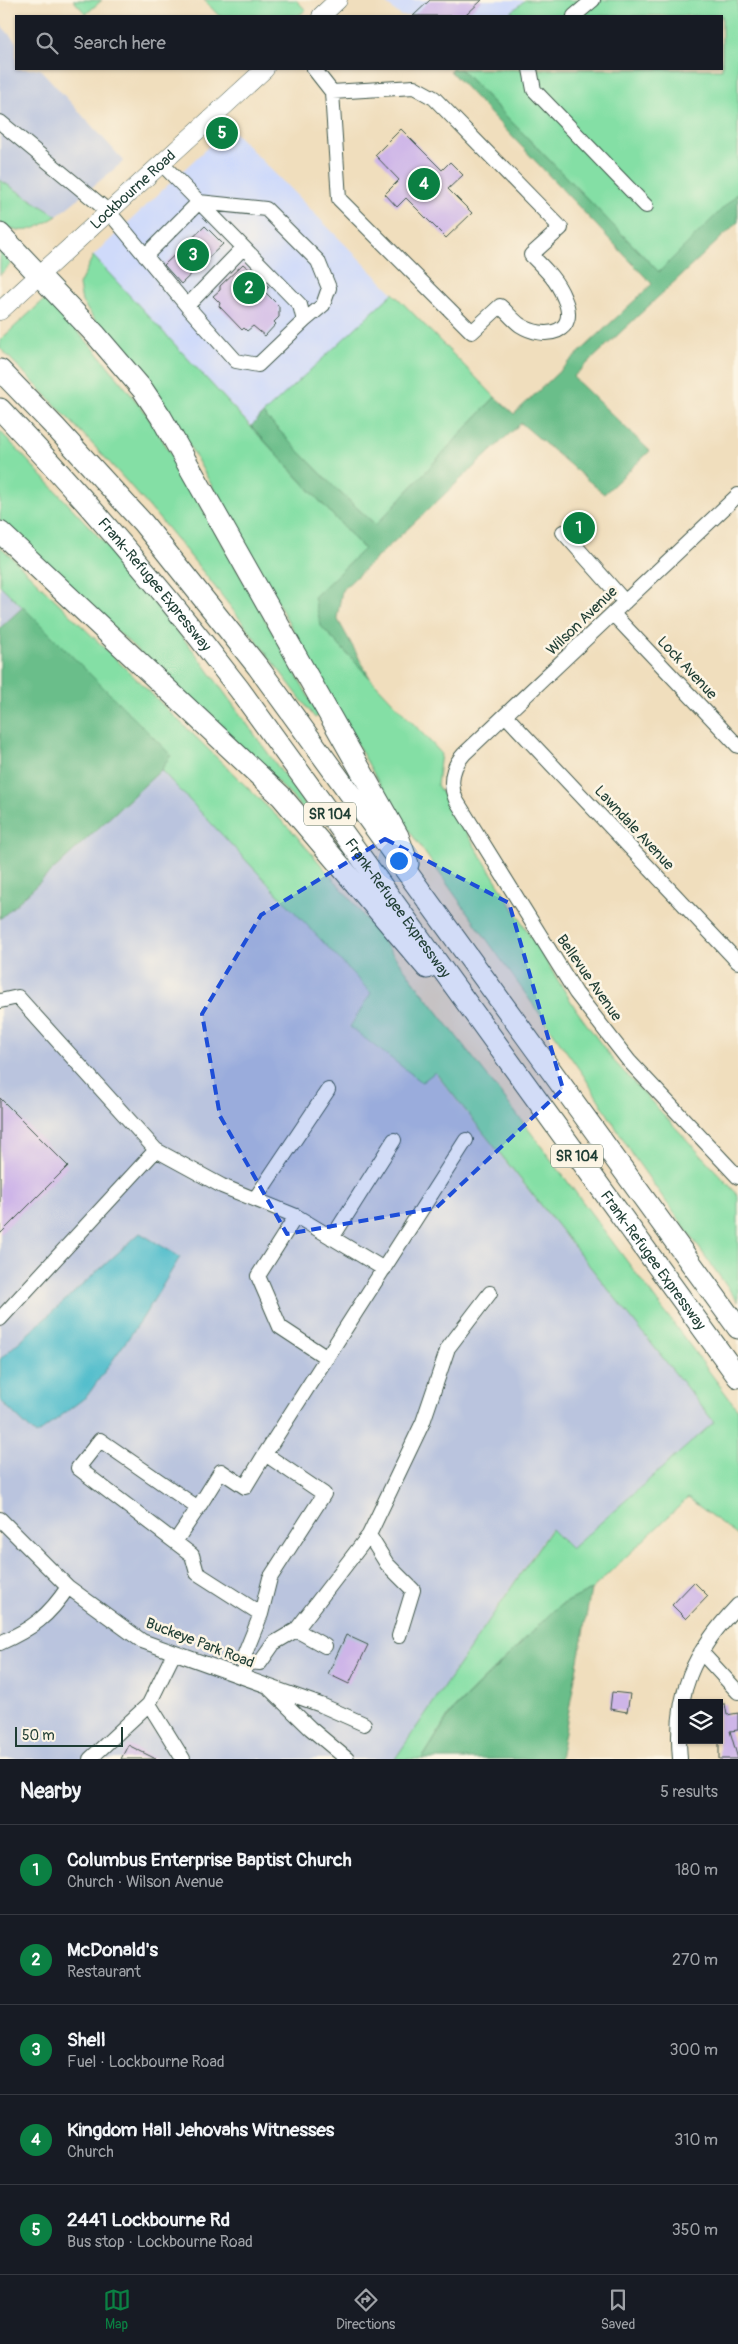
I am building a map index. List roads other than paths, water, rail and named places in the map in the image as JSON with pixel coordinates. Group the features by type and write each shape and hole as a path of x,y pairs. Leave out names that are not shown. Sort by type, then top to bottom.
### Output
{"highway":[{"path":"0,234 96,335 142,390 161,417 398,836 416,886"},
{"name":"Frank-Refugee Expressway","path":"0,370 143,523 212,606 738,1328"},
{"name":"Frank-Refugee Expressway","path":"0,409 82,496 191,626 286,752 466,1004 738,1377"},
{"path":"0,532 281,796 424,965 466,1004"}],"main road":[{"path":"322,15 338,0"},
{"name":"Lockbourne Road","path":"0,311 264,70"}],"street":[{"path":"575,15 593,0"},
{"path":"315,70 332,92 339,199 472,332 500,306 520,325 543,333 556,332 564,327 569,315 565,299 556,281 531,255 560,228 434,98 414,87 332,92"},
{"path":"530,70 534,90 646,206"},
{"path":"0,122 109,212 186,306 236,361 258,365 323,305 329,288 318,261 266,209 198,202"},
{"path":"162,163 300,306 304,321"},
{"path":"146,256 198,202"},
{"path":"186,306 244,248"},
{"name":"Wilson Avenue","path":"453,774 456,763 738,495"},
{"path":"563,532 626,602"},
{"name":"Lock Avenue","path":"613,614 738,746"},
{"name":"Lawndale Avenue","path":"506,716 738,962"},
{"name":"Bellevue Avenue","path":"453,774 451,787 456,800 576,992 629,1061 738,1177"},
{"path":"0,1001 18,997 156,1150 222,1186 296,1216 384,1269"},
{"path":"255,1199 328,1090"},
{"path":"332,1238 394,1140"},
{"path":"176,1542 221,1471 245,1487 466,1140"},
{"path":"0,1319 156,1150"},
{"path":"296,1216 258,1276 280,1327 327,1358"},
{"path":"265,1454 324,1494 270,1578 262,1614 244,1656 248,1662 260,1664 274,1643 296,1630 370,1535 423,1422 448,1348 490,1293"},
{"path":"198,1508 100,1440 78,1468 192,1556 197,1574 262,1614"},
{"name":"Buckeye Park Road","path":"0,1519 68,1587 142,1641 321,1705 364,1724"},
{"path":"370,1535 387,1564 413,1590 398,1636"},
{"path":"0,1643 19,1635 43,1619 58,1604 68,1587"},
{"path":"680,1759 678,1738 685,1685 716,1627 738,1604"},
{"path":"296,1630 325,1646"},
{"path":"701,1652 738,1692"},
{"path":"90,1759 149,1704 174,1653"},
{"path":"240,1677 248,1662"},
{"path":"268,1687 310,1728 347,1759"},
{"path":"149,1704 183,1759"}],"water":[{"path":"140,1233 180,1257 142,1319 87,1396 36,1435 0,1400 0,1359"}],"place":[{"name":"2441 Lockbourne Rd","path":"222,133"},
{"name":"Kingdom Hall Jehovahs Witnesses","path":"424,184"},
{"name":"Shell","path":"193,255"},
{"name":"McDonald's","path":"249,288"},
{"name":"Columbus Enterprise Baptist Church","path":"579,528"}]}
